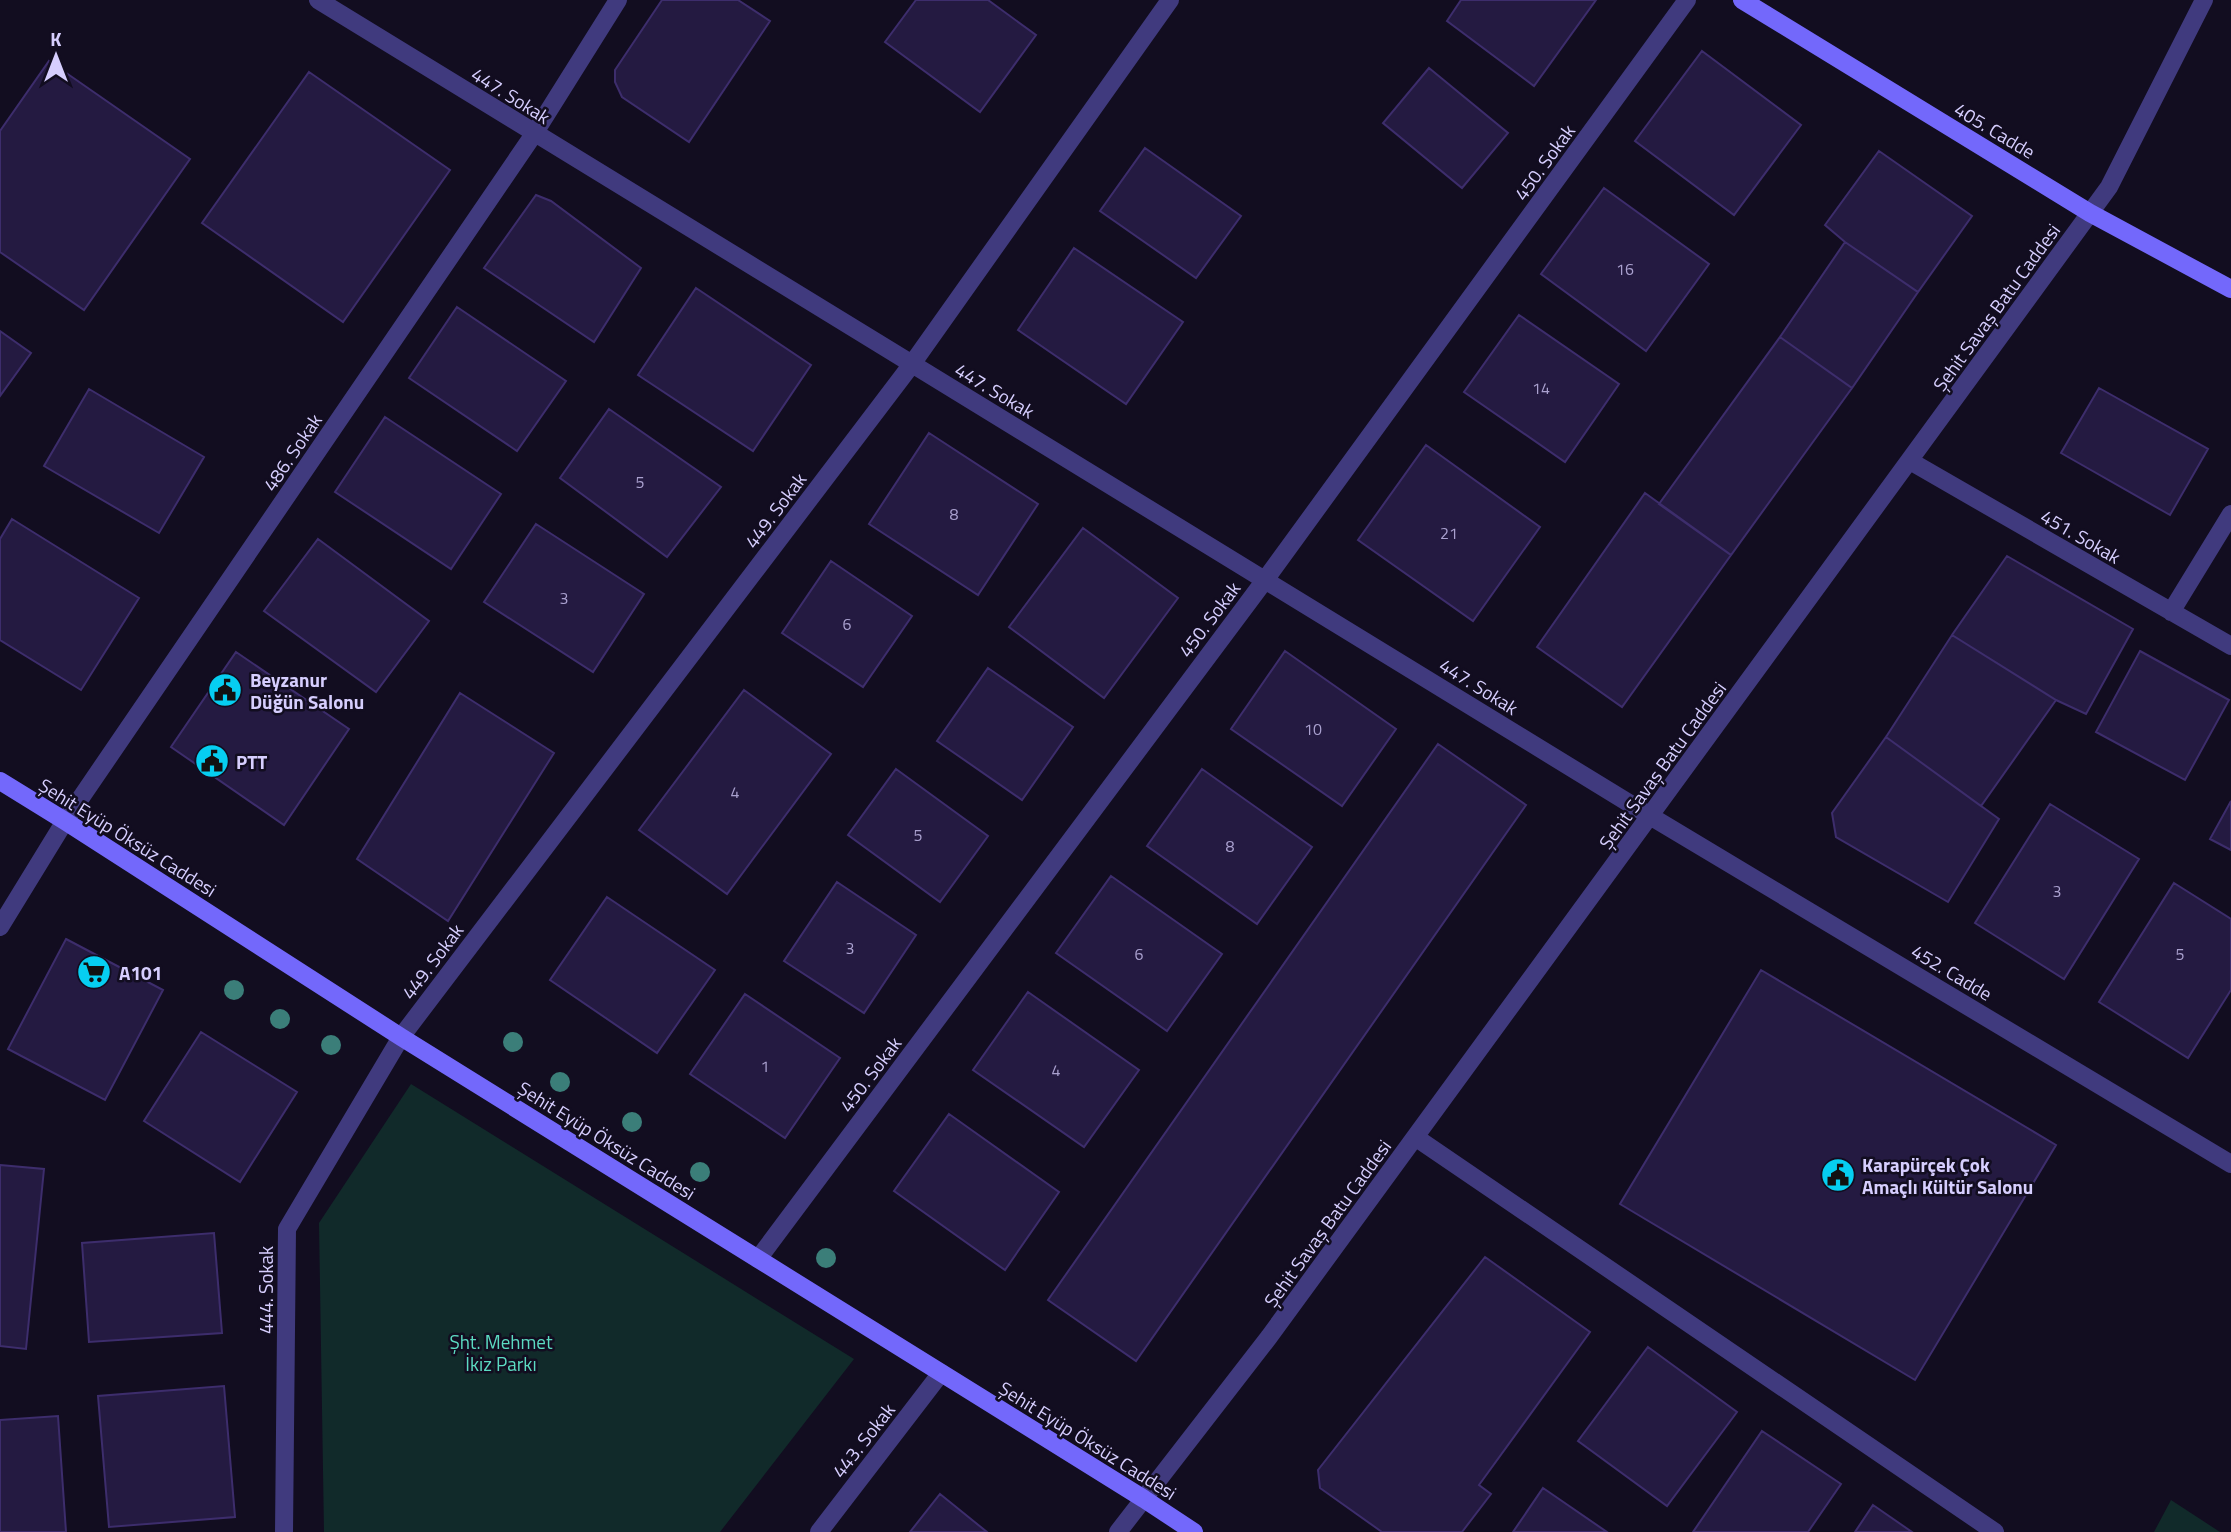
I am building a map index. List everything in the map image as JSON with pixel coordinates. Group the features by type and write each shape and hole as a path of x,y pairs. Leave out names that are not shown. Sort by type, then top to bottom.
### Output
{"street":[{"name":"447. Sokak","path":"318,0 1650,816"},
{"name":"486. Sokak","path":"0,927 65,821 534,134 618,0"},
{"name":"449. Sokak","path":"401,1037 912,363 1170,0"},
{"name":"450. Sokak","path":"758,1259 1265,580 1687,0"},
{"name":"405. Cadde","path":"1742,0 2090,213 2231,289"},
{"name":"Şehit Savaş Batu Caddesi","path":"1118,1532 1269,1337 2109,187 2204,0"},
{"name":"451. Sokak","path":"1910,461 2231,646"},
{"path":"2171,612 2231,514"},
{"name":"Şehit Eyüp Öksüz Caddesi","path":"0,781 401,1037 1194,1532"},
{"name":"452. Cadde","path":"1650,816 2231,1164"},
{"name":"444. Sokak","path":"284,1532 287,1229 401,1037"},
{"path":"1415,1137 1995,1532"},
{"name":"443. Sokak","path":"819,1532 942,1373"}],"green space":[{"name":"Şht. Mehmet İkiz Parkı","path":"411,1084 854,1359 720,1532 324,1532 319,1223"},
{"path":"2171,1500 2220,1532 2154,1532"}],"building":[{"path":"662,0 738,0 770,21 689,142 622,97 615,82 615,70"},
{"path":"916,0 988,0 1036,35 980,112 885,42"},
{"path":"1461,0 1596,0 1534,86 1447,21"},
{"path":"1702,51 1801,125 1734,215 1635,141"},
{"path":"49,61 190,159 84,310 0,252 0,131"},
{"path":"1429,68 1508,133 1462,188 1383,123"},
{"path":"309,72 450,170 343,322 202,223"},
{"path":"1145,148 1241,216 1196,278 1100,211"},
{"path":"1879,151 1972,216 1918,292 1845,242 1825,225"},
{"path":"1604,188 1709,264 1646,351 1541,274"},
{"path":"536,195 551,201 641,268 594,342 484,268"},
{"path":"1845,242 1918,292 1852,388 1780,337"},
{"path":"1074,248 1183,322 1126,404 1018,330"},
{"path":"696,288 811,365 753,451 638,375"},
{"path":"457,307 566,381 517,451 409,378"},
{"path":"1519,315 1619,384 1565,462 1464,392"},
{"path":"0,331 31,353 0,396"},
{"path":"1780,337 1852,388 1731,555 1659,504"},
{"path":"2099,388 2208,449 2170,515 2061,453"},
{"path":"89,389 204,457 159,533 44,466"},
{"path":"609,409 721,487 667,557 560,478"},
{"path":"385,417 501,494 451,569 335,492"},
{"path":"929,433 1038,504 978,595 869,524"},
{"path":"1426,445 1540,527 1473,621 1358,540"},
{"path":"1645,493 1731,555 1622,707 1537,647"},
{"path":"12,519 139,598 81,690 0,640 0,539"},
{"path":"536,524 644,594 593,672 484,602"},
{"path":"1083,528 1178,598 1104,698 1009,627"},
{"path":"318,539 429,621 376,692 264,611"},
{"path":"2007,556 2133,629 2086,714 2056,700 1952,635"},
{"path":"831,561 912,616 863,687 782,633"},
{"path":"1952,635 2056,700 1981,806 1886,737"},
{"path":"1285,651 1396,729 1342,806 1231,729"},
{"path":"2140,651 2229,700 2185,780 2096,732"},
{"path":"236,652 349,729 284,825 171,747"},
{"path":"988,668 1073,727 1022,800 937,741"},
{"path":"744,690 831,754 727,894 639,830"},
{"path":"460,693 554,753 448,921 357,859"},
{"path":"1886,737 1999,819 1948,902 1836,837 1832,813"},
{"path":"1438,744 1526,805 1136,1361 1048,1300"},
{"path":"896,769 988,836 940,902 848,835"},
{"path":"1202,769 1312,847 1257,924 1147,846"},
{"path":"2231,801 2231,850 2210,839"},
{"path":"2050,804 2139,859 2064,979 1975,923"},
{"path":"1111,876 1222,954 1167,1031 1056,953"},
{"path":"837,882 916,935 864,1013 784,961"},
{"path":"2174,883 2231,919 2231,990 2188,1058 2099,1002"},
{"path":"607,897 715,970 657,1053 550,980"},
{"path":"66,939 163,990 105,1100 8,1049"},
{"name":"Karapürçek Çok Amaçlı Kültür Salonu","path":"1761,970 2056,1145 1915,1380 1620,1204"},
{"path":"1028,992 1139,1070 1084,1147 973,1070"},
{"path":"745,994 840,1058 785,1138 690,1074"},
{"path":"201,1032 297,1092 240,1182 144,1121"},
{"path":"949,1114 1059,1192 1005,1270 894,1191"},
{"path":"0,1165 44,1169 26,1349 0,1346"},
{"path":"214,1233 222,1333 89,1342 82,1243"},
{"path":"1485,1257 1590,1332 1479,1485 1491,1494 1462,1532 1382,1532 1320,1488 1318,1470"},
{"path":"1648,1347 1737,1412 1667,1506 1578,1441"},
{"path":"224,1386 235,1517 109,1527 98,1396"},
{"path":"58,1416 66,1532 0,1532 0,1420"},
{"path":"1762,1431 1841,1484 1808,1532 1693,1532"},
{"path":"1543,1488 1607,1532 1513,1532"},
{"path":"940,1494 987,1532 910,1532"},
{"path":"1873,1505 1912,1532 1855,1532"}],"place":[{"name":"Beyzanur Düğün Salonu","path":"225,690"},
{"name":"PTT","path":"212,761"},
{"name":"A101","path":"94,972"},
{"name":"Karapürçek Çok Amaçlı Kültür Salonu","path":"1838,1175"}]}
